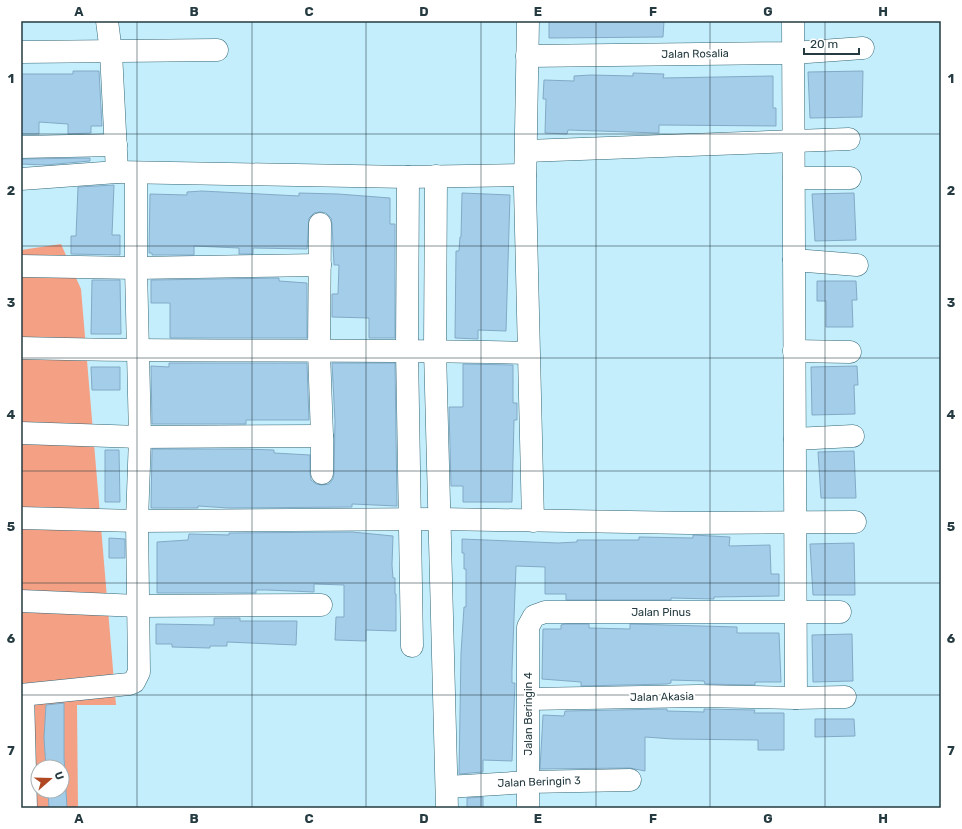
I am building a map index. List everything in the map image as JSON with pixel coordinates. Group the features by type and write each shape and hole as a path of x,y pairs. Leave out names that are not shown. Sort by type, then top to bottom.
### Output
{"street":[{"path":"26,808 22,695 121,685 134,682 139,672 137,520 140,437 136,268 126,173 116,145 111,52 107,21"},
{"path":"528,21 525,175 533,521"},
{"path":"793,21 796,698"},
{"name":"Jalan Rosalia","path":"527,56 793,53 863,48"},
{"path":"21,52 217,50"},
{"path":"526,151 849,139"},
{"path":"21,147 116,145"},
{"path":"21,179 126,173 408,177 525,175"},
{"path":"436,176 435,350 447,797"},
{"path":"408,177 407,350 412,646"},
{"path":"794,178 850,178"},
{"path":"320,224 319,351 322,473"},
{"path":"794,260 857,265"},
{"path":"21,266 136,268 320,265"},
{"path":"21,348 138,351 435,350 528,353"},
{"path":"794,351 850,352"},
{"path":"21,433 140,437 322,436"},
{"path":"795,439 853,436"},
{"path":"21,518 137,520 440,519 690,524 855,522"},
{"path":"21,600 139,606 321,605"},
{"name":"Jalan Pinus","path":"530,621 534,616 545,612 840,612"},
{"name":"Jalan Beringin 4","path":"528,808 528,627 530,621"},
{"name":"Jalan Akasia","path":"529,699 700,696 796,698 845,697"},
{"name":"Jalan Beringin 3","path":"447,797 529,782 630,780"}],"shaded area":[{"path":"61,244 81,289 116,705 77,705 78,808 21,808 21,250"}],"building":[{"path":"549,21 664,21 663,37 549,38"},
{"path":"73,71 99,71 102,126 91,126 91,133 68,134 68,124 39,122 39,134 21,134 21,74 73,74"},
{"path":"863,71 862,117 810,118 808,72"},
{"path":"633,73 664,74 663,78 773,76 773,108 776,108 776,126 659,125 659,133 568,130 567,134 545,133 546,99 543,99 544,80 574,81 574,76 633,76"},
{"path":"90,158 90,161 46,165 21,164 21,159"},
{"path":"114,185 112,235 120,235 120,255 71,254 71,236 76,236 78,187"},
{"path":"202,191 299,196 299,193 338,194 390,198 390,224 395,224 395,338 369,338 369,318 332,317 332,294 338,294 339,265 334,265 332,224 331,218 326,213 314,213 309,218 307,249 253,248 253,254 239,254 239,248 194,246 194,255 152,255 152,253 149,253 150,194 187,195 187,192"},
{"path":"462,193 510,195 506,331 478,330 478,339 455,338 456,251 459,251 461,237"},
{"path":"854,193 856,240 815,241 812,194"},
{"path":"279,278 279,281 307,283 307,338 170,338 170,303 151,303 151,280"},
{"path":"92,280 120,280 121,334 91,334"},
{"path":"817,281 856,281 857,300 852,300 853,327 826,327 826,301 817,301"},
{"path":"169,363 307,363 309,420 246,420 246,424 152,424 151,366 169,367"},
{"path":"332,363 395,363 397,506 352,504 352,507 229,508 198,506 198,508 151,508 152,449 274,450 274,453 310,455 311,480 316,484 329,484 333,479 334,473 335,421"},
{"path":"463,364 513,365 513,403 517,403 517,420 514,420 512,502 463,502 463,486 451,486 449,407 463,407"},
{"path":"857,366 858,385 854,385 855,414 812,415 811,367"},
{"path":"91,367 120,367 120,390 92,390"},
{"path":"105,450 119,450 120,502 105,502"},
{"path":"854,451 856,498 821,498 818,452"},
{"path":"352,532 393,536 392,565 396,594 396,631 366,630 366,641 335,640 336,617 344,617 344,585 314,584 314,592 256,590 256,593 157,593 157,542 188,540 189,534 229,535 229,533"},
{"path":"693,535 730,537 729,546 770,545 771,574 779,574 779,596 714,597 714,599 671,598 671,600 566,600 566,594 545,594 545,567 516,566 512,670 512,683 515,683 512,761 483,760 483,772 459,774 461,653 464,607 466,607 466,569 464,569 462,539 558,543 577,542 577,540 639,540 639,537 693,538"},
{"path":"109,538 125,539 125,558 109,558"},
{"path":"854,543 855,595 813,595 810,544"},
{"path":"214,618 240,618 240,621 297,621 296,645 227,642 227,646 210,646 210,648 172,647 172,644 156,644 156,624 214,625"},
{"path":"589,624 589,628 630,629 630,624 737,627 737,633 779,633 781,682 755,682 755,685 705,684 704,681 671,680 671,683 667,684 581,686 581,682 542,679 543,629 561,629 561,625"},
{"path":"852,634 853,681 813,682 812,635"},
{"path":"64,703 64,759 45,759 44,738 46,705"},
{"path":"667,709 667,711 704,712 704,709 755,710 754,713 784,713 784,750 758,750 758,740 673,739 645,737 645,771 630,768 540,769 543,715 564,716 565,711"},
{"path":"815,719 854,719 855,736 815,737"},
{"path":"483,797 483,808 467,808 467,798"},
{"path":"48,799 66,799 67,808 49,808"}]}
